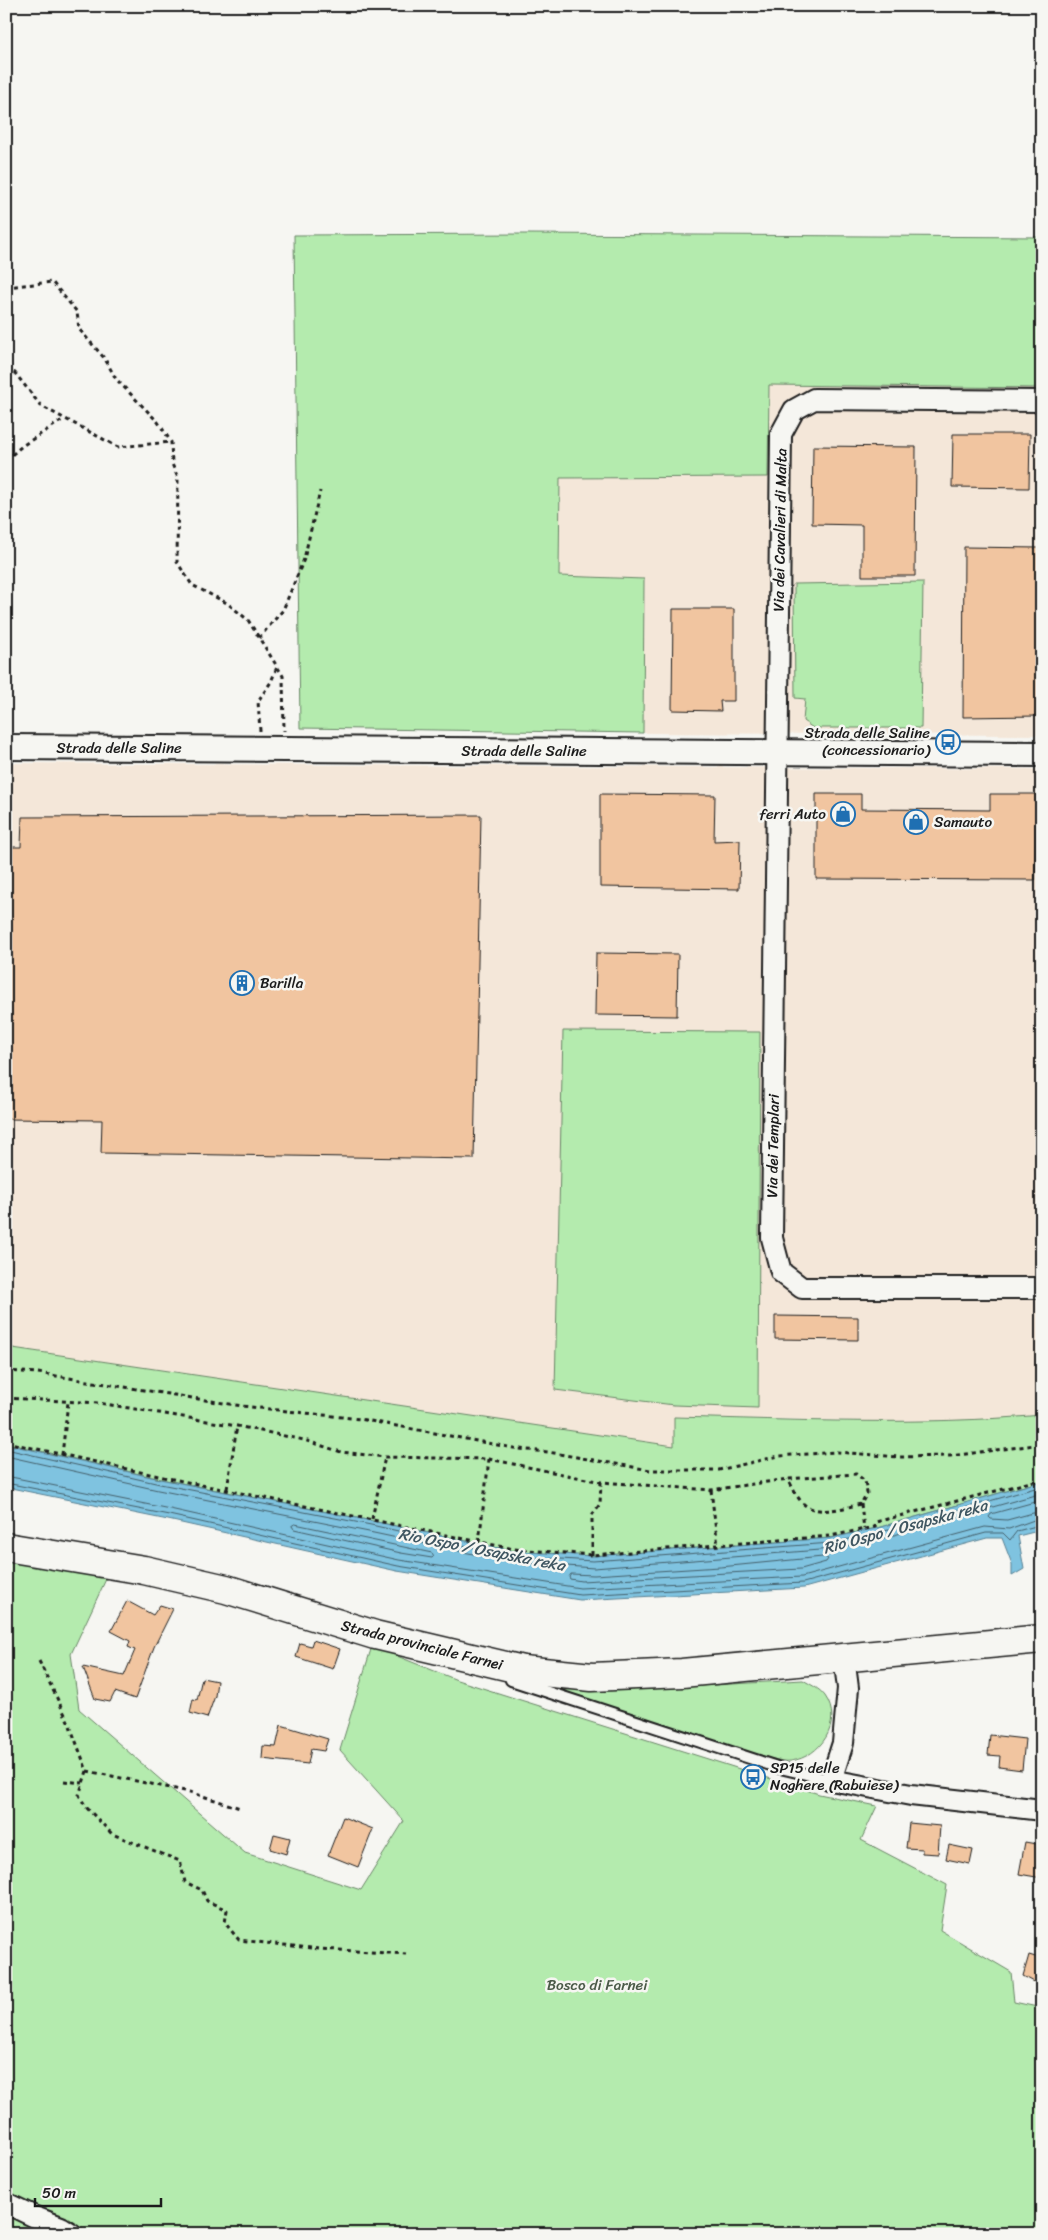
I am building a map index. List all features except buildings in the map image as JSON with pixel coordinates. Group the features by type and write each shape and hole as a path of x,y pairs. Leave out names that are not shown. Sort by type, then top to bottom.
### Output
{"main road":[{"name":"Strada provinciale Farnei","path":"6,1547 144,1570 226,1589 375,1635 523,1670 592,1677 682,1673 1042,1639"}],"street":[{"name":"Via dei Cavalieri di Malta","path":"777,752 782,434 794,410 814,400 1042,401"},
{"name":"Strada delle Saline","path":"6,747 1042,754"},
{"name":"Via dei Templari","path":"777,752 772,1238 781,1272 802,1288 1042,1288"},
{"path":"844,1657 848,1688 843,1743 831,1780 911,1795 1042,1810"},
{"path":"6,2203 42,2220 61,2226 72,2234"}],"lane":[{"path":"443,1652 513,1681 584,1705 780,1768 831,1780"}],"path":[{"path":"6,287 52,282 77,312 79,329 105,358 116,379 158,422 172,442 172,464 178,478 177,562 192,585 227,603 248,620 283,676 284,749"},
{"path":"6,370 15,373 41,406 118,447 172,442"},
{"path":"6,460 22,446 64,419"},
{"path":"259,638 283,610 304,558 320,491"},
{"path":"258,749 260,729 258,701 271,682 277,667"},
{"path":"6,1370 38,1373 242,1406 360,1419 519,1450 548,1452 650,1470 719,1470 779,1456 837,1452 899,1457 950,1456 1042,1444"},
{"path":"6,1398 99,1403 236,1426 304,1440 341,1452 385,1457 489,1459 601,1482 712,1490 788,1479 856,1474 865,1481 867,1493 861,1504 864,1529"},
{"path":"62,1455 68,1402"},
{"path":"227,1489 236,1426"},
{"path":"6,1442 163,1477 514,1549 592,1555 830,1536 875,1527 876,1522 1042,1479"},
{"path":"372,1519 385,1457"},
{"path":"479,1542 489,1459"},
{"path":"788,1479 800,1502 810,1508 822,1510 861,1504"},
{"path":"592,1555 592,1515 600,1504 601,1482"},
{"path":"712,1490 718,1546"},
{"path":"39,1660 69,1723 87,1771 79,1795 82,1801 112,1834 180,1861 185,1882 202,1890 207,1900 227,1910 225,1923 239,1940 320,1949 406,1954"},
{"path":"87,1771 190,1792 240,1808"},
{"path":"64,1781 83,1783"}],"shaded area":[{"path":"768,385 1042,388 1042,735 643,733 644,579 559,576 560,478 768,477"},
{"path":"6,763 1042,769 1042,1415 1000,1419 892,1422 675,1417 675,1446 6,1347","holes":["555,1383 674,1405 555,1390"]}],"green space":[{"path":"528,234 1042,237 1042,388 769,385 768,477 560,478 559,576 644,579 643,733 300,728 294,235"},
{"path":"923,582 921,728 813,728 803,721 805,699 795,698 794,584"},
{"path":"563,1031 760,1032 758,1408 674,1405 555,1390"},
{"path":"6,1347 674,1446 674,1417 812,1421 904,1421 1042,1415 1042,1481 877,1528 830,1538 593,1556 513,1551 161,1479 6,1443"},
{"name":"Bosco di Farnei","path":"6,1561 107,1577 71,1654 79,1709 245,1853 361,1890 404,1821 340,1750 372,1646 457,1680 819,1794 877,1806 861,1840 947,1885 940,1930 1011,1972 1014,2002 1042,2008 1042,2234 6,2234"},
{"path":"803,1680 818,1689 825,1696 830,1706 832,1717 826,1737 820,1746 802,1758 791,1761 768,1758 560,1691 560,1688 626,1690"}],"water":[{"name":"Rio Ospo / Osapska reka","path":"6,1444 160,1479 513,1551 593,1556 831,1538 877,1528 1042,1481 1042,1541 1040,1541 1038,1531 1018,1536 1024,1569 1012,1576 1012,1564 1002,1538 987,1538 804,1588 580,1600 397,1571 168,1520 6,1487"}],"place":[{"name":"Strada delle Saline (concessionario)","path":"948,742"},
{"name":"ferri Auto","path":"843,814"},
{"name":"Samauto","path":"916,822"},
{"name":"Barilla","path":"242,983"},
{"name":"SP15 delle Noghere (Rabuiese)","path":"753,1777"}]}
